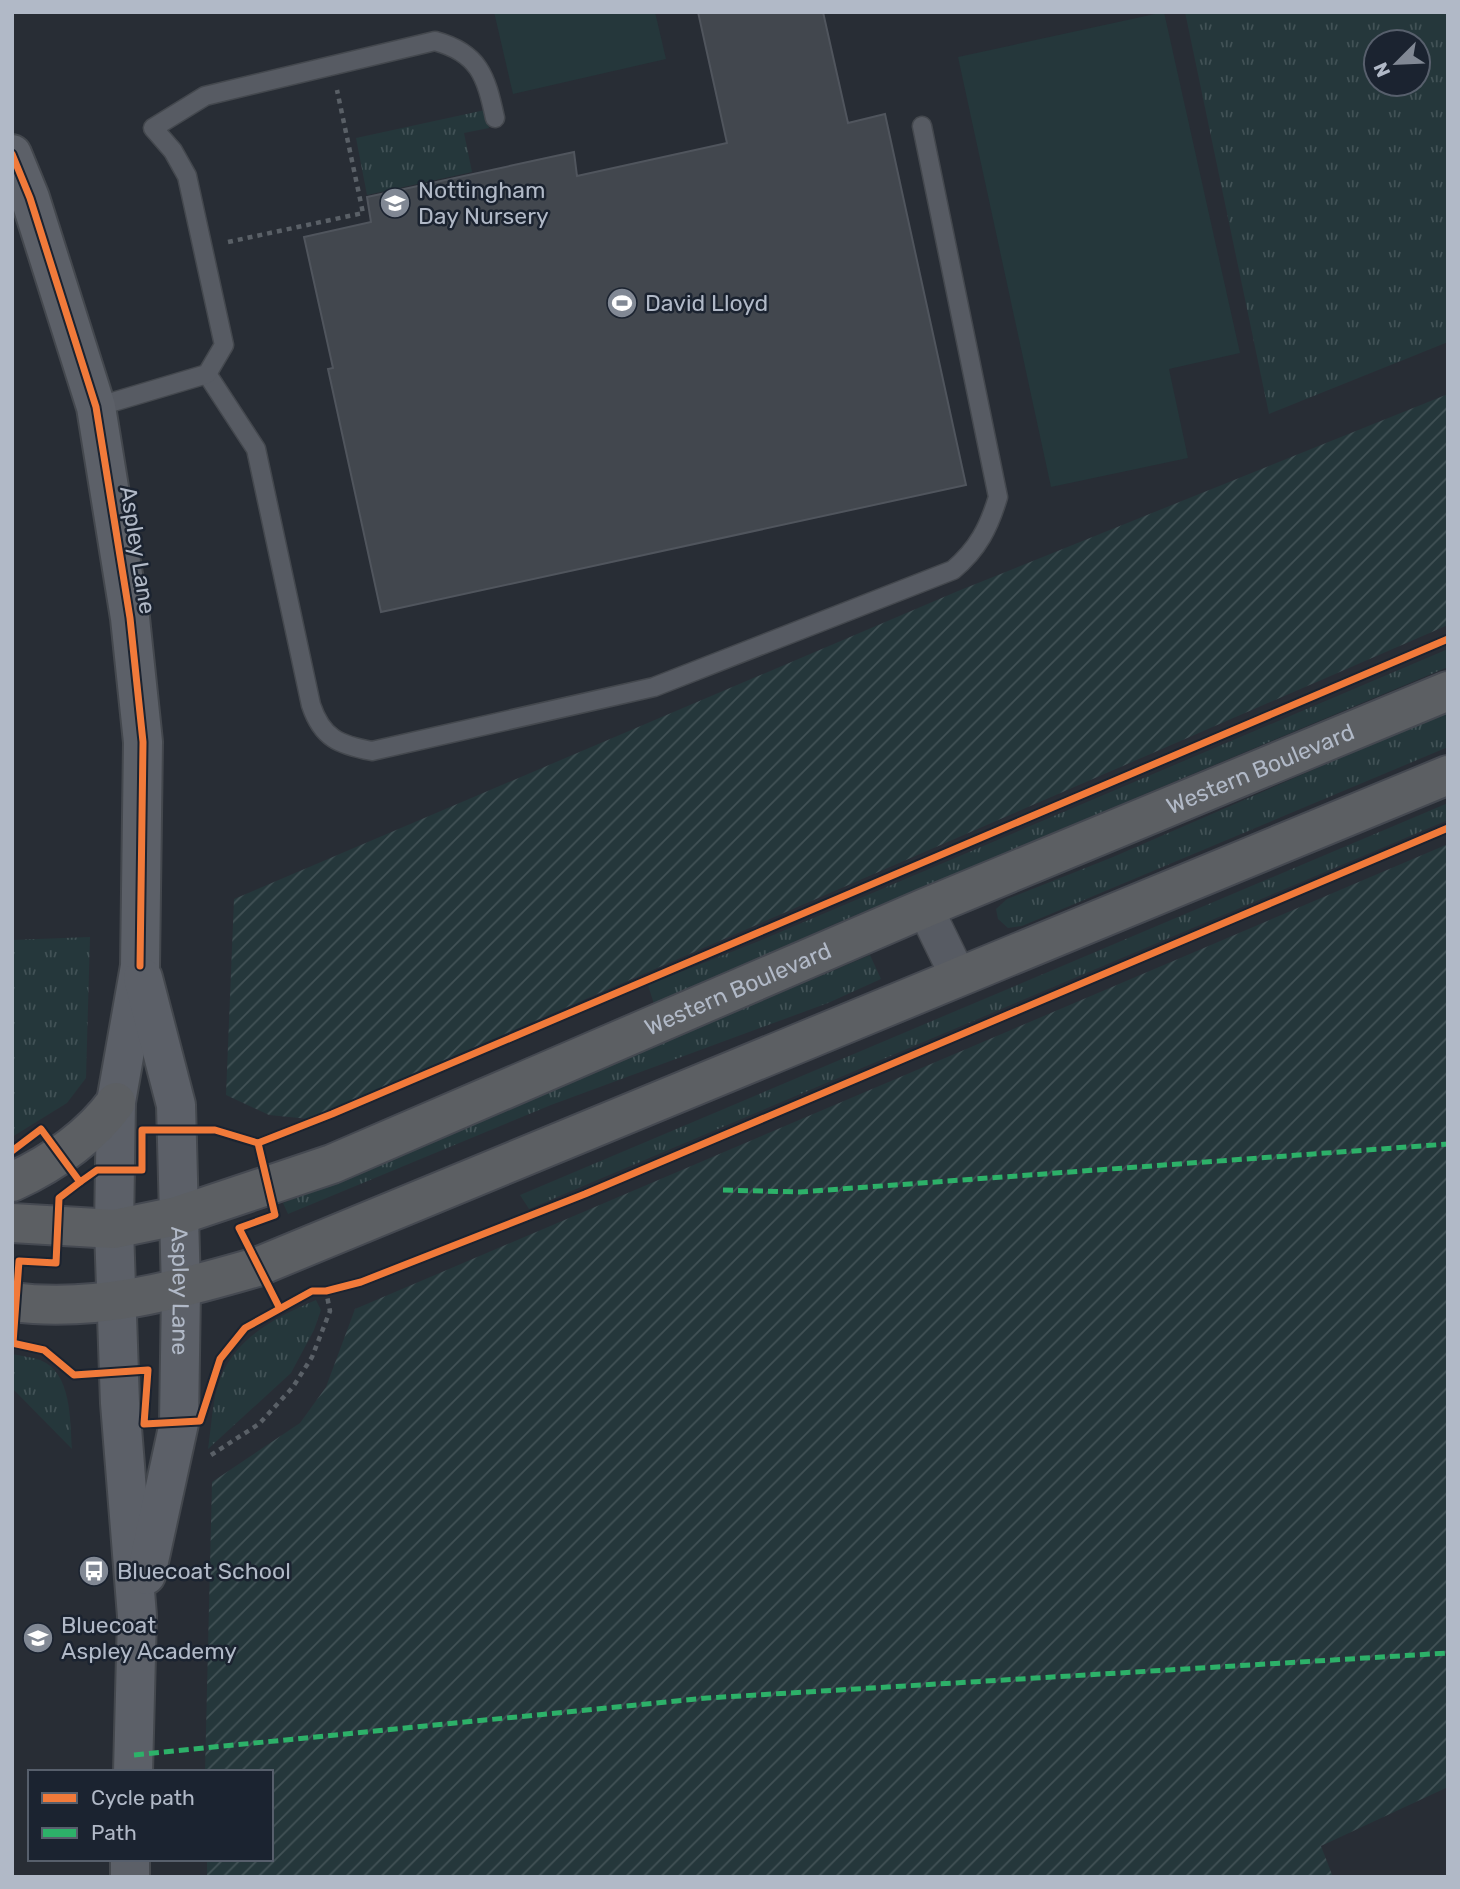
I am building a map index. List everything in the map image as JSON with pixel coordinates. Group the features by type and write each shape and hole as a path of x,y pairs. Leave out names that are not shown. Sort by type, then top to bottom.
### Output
{"highway":[{"name":"Western Boulevard","path":"12,1223 114,1228 177,1216 331,1164 925,908 1448,691"},
{"path":"12,1303 44,1306 118,1301 181,1289 288,1256 1448,775"},
{"path":"12,1182 37,1170 97,1128 116,1102"}],"main road":[{"name":"Aspley Lane","path":"12,154 21,200 96,407 130,618 143,742 140,966 116,1102 114,1228 120,1403 138,1616 133,1770"},
{"name":"Aspley Lane","path":"138,1616 179,1423 181,1289 176,1105 140,966"}],"street":[{"path":"925,908 959,978"}],"lane":[{"path":"96,407 207,374 225,345 187,176 173,150 153,128 205,96 435,41 460,48 473,61 489,87 495,118"},
{"path":"207,374 256,449 311,705 318,727 334,740 372,751 654,687 698,672 953,570 969,556 988,529 998,497 922,126"}],"path":[{"path":"204,247 363,213 331,66"},
{"path":"203,1461 258,1424 293,1387 313,1357 330,1311 326,1291"}],"green space":[{"path":"494,12 655,12 666,59 513,94"},
{"path":"1164,12 1240,353 1169,369 1188,458 1051,487 958,57"},
{"path":"1185,12 1448,12 1448,342 1269,414"},
{"path":"485,110 489,128 464,133 472,172 367,195 356,138"},
{"path":"1448,394 1448,625 309,1119 269,1115 226,1095 234,899 958,591"},
{"path":"1448,649 1448,667 837,923 654,1004 648,985 759,941"},
{"path":"1448,711 1448,747 1022,926 1008,928 998,919 996,909 1007,899 1113,857"},
{"path":"1448,803 1448,820 529,1209 520,1195"},
{"path":"1448,844 1448,1787 1321,1846 1333,1877 207,1877 207,1861 273,1861 273,1770 205,1770 212,1482 300,1423 326,1387 355,1309"},
{"path":"90,937 86,1078 67,1103 12,1137 12,940"},
{"path":"870,955 881,979 828,1003 551,1105 288,1214 283,1203"},
{"path":"316,1300 321,1310 314,1330 291,1373 208,1449 217,1388 232,1357 243,1344 270,1323"},
{"path":"12,1354 40,1360 58,1375 67,1398 72,1449 12,1388"}],"building":[{"name":"David Lloyd","path":"698,12 823,12 848,123 885,114 966,485 381,612 328,369 333,368 304,237 371,222 367,197 574,152 577,176 727,143"}],"marked path":[{"path":"723,1190 800,1192 1448,1144"},
{"path":"134,1755 707,1698 1448,1653"}],"cycle path":[{"path":"12,154 30,198 96,407 130,618 143,742 140,966"},
{"path":"12,1151 41,1129 80,1182 97,1170 142,1170 142,1130 215,1130 258,1143 332,1114 1448,639"},
{"path":"12,1343 44,1350 74,1375 148,1370 144,1424 200,1421 220,1359 245,1328 312,1291 326,1291 361,1282 585,1194 1448,828"},
{"path":"258,1143 275,1215 239,1228 279,1307"},
{"path":"13,1343 19,1261 56,1263 59,1198 80,1182"}],"place":[{"name":"Nottingham Day Nursery","path":"395,203"},
{"name":"David Lloyd","path":"622,303"},
{"name":"Bluecoat School","path":"94,1571"},
{"name":"Bluecoat Aspley Academy","path":"38,1638"}]}
